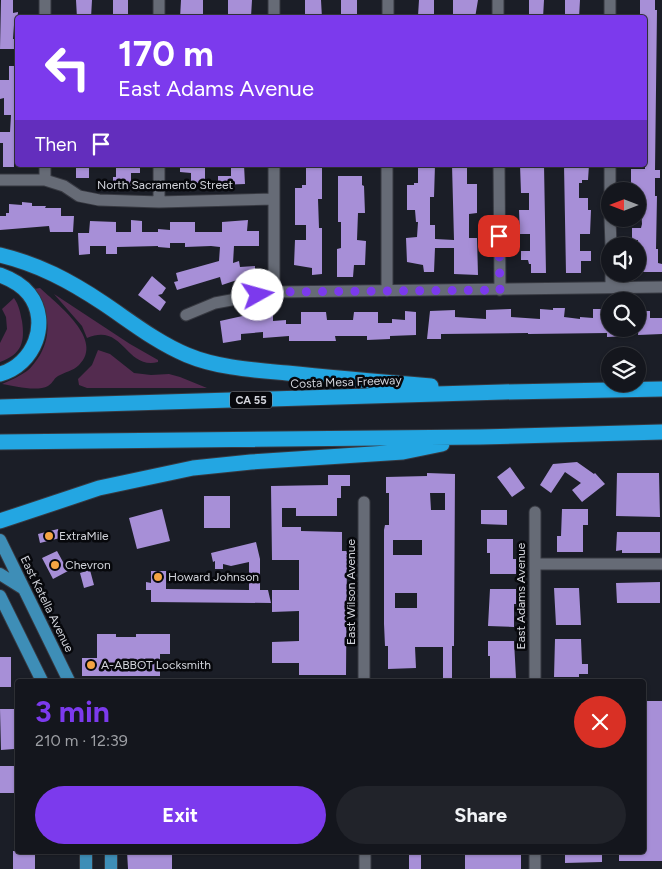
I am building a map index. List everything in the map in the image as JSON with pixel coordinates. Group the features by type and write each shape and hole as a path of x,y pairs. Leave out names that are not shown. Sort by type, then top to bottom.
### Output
{"highway":[{"path":"0,255 36,265 56,274 102,302 166,346 188,356 213,363 302,375 503,392"},
{"path":"0,275 15,282 28,292 38,310 39,326 38,337 28,356 12,370 0,374"},
{"name":"Costa Mesa Freeway","path":"0,407 662,389"},
{"path":"0,442 480,437 662,432"},
{"path":"0,520 99,488 193,468 251,462 403,452 480,437"}],"main road":[{"name":"East Katella Avenue","path":"0,540 68,679"},
{"path":"0,574 24,588"},
{"path":"0,596 41,679"},
{"path":"86,854 86,869"},
{"path":"110,854 111,869"}],"street":[{"path":"45,0 45,15"},
{"path":"159,0 159,15"},
{"path":"274,0 274,15"},
{"path":"388,0 388,15"},
{"path":"498,0 498,15"},
{"path":"610,0 610,15"},
{"path":"45,167 45,180"},
{"path":"159,167 159,202"},
{"path":"274,167 274,292"},
{"path":"387,167 387,291"},
{"path":"499,167 500,290"},
{"path":"610,167 610,182"},
{"name":"North Sacramento Street","path":"0,180 45,180 64,186 79,196 99,200 159,202 274,199"},
{"path":"611,282 611,287"},
{"path":"186,315 216,303 274,292 662,287"},
{"name":"East Wilson Avenue","path":"364,502 364,679"},
{"name":"East Adams Avenue","path":"535,512 535,679"},
{"path":"535,564 662,564"},
{"path":"365,854 365,869"},
{"path":"535,854 535,869"}],"shaded area":[{"path":"40,288 76,323 83,334 86,345 85,355 77,367 58,376 50,385 43,388 25,388 2,384 29,369 40,355 44,346 48,330 47,321 43,305 34,289"},
{"path":"54,294 158,360 158,362 147,363 138,359 109,336 99,335 87,338 82,326"},
{"path":"14,298 22,321 22,341 13,355 0,362 0,343 7,329 6,317 2,309"},
{"path":"98,350 110,354 134,373 151,375 169,374 207,388 87,388 79,385 78,379 92,365"}],"building":[{"path":"1,0 13,0 13,13 18,12 18,15 15,15 14,25 13,39 15,39 15,49 0,49"},
{"path":"76,0 92,0 91,15 77,15"},
{"path":"113,0 128,0 128,15 113,15"},
{"path":"181,0 203,0 203,15 180,15"},
{"path":"228,0 252,0 251,15 228,15"},
{"path":"305,0 321,0 322,15 305,15"},
{"path":"341,0 357,0 357,15 341,15"},
{"path":"419,0 434,0 434,15 418,15"},
{"path":"453,0 478,0 476,15 453,15"},
{"path":"529,0 544,0 543,15 529,15"},
{"path":"565,0 580,0 579,15 565,15"},
{"path":"640,0 655,0 655,10 657,10 655,170 660,170 660,178 655,178 655,196 657,196 656,249 658,249 658,263 662,264 662,272 646,272 646,237 632,237 632,228 646,228 646,182 631,182 631,169 645,169 647,167 647,15 640,15"},
{"path":"9,66 15,66 14,167 3,167 3,143 0,143 0,132 10,132 11,115 4,115 4,98 0,99 0,80 9,80"},
{"path":"76,167 89,167 89,178 76,178"},
{"path":"116,167 140,167 140,173 131,173 131,186 113,186 113,177 116,177"},
{"path":"180,167 205,167 205,183 191,184 191,173 180,172"},
{"path":"231,167 244,167 245,184 218,185 218,176 231,176"},
{"path":"306,167 322,167 322,199 318,199 319,228 322,228 322,274 312,275 312,268 294,265 295,240 306,240 306,225 295,225 295,188 302,188 302,185 306,185"},
{"path":"418,167 435,167 434,197 430,197 430,225 435,225 435,239 454,240 452,167 467,167 467,184 477,184 477,213 469,214 469,238 477,238 478,275 454,274 454,248 435,248 434,272 424,272 423,265 407,262 406,238 417,237 418,222 416,222 415,210 407,210 407,185 418,183"},
{"path":"520,167 544,167 546,273 531,273 531,264 529,264 528,260 521,260 521,251 530,251 530,234 520,234 519,210 529,210 529,193 521,193"},
{"path":"564,167 589,167 588,180 582,180 582,183 579,183 579,198 588,198 588,210 591,210 590,234 580,234 580,251 591,251 591,261 581,261 581,273 566,273"},
{"path":"338,176 362,176 362,185 364,186 365,213 358,213 357,240 366,241 365,265 354,265 353,277 337,277 337,249 341,248 341,222 338,222"},
{"path":"22,202 32,203 32,206 46,206 45,208 61,208 61,216 74,216 73,232 50,232 49,226 0,230 0,216 6,216 6,213 9,213 9,204 22,205"},
{"path":"131,220 142,221 142,232 158,232 158,229 170,230 170,222 195,222 195,232 222,232 222,222 248,220 247,231 259,231 259,246 234,246 233,263 239,261 240,267 255,266 255,278 243,278 222,285 220,277 177,290 174,282 178,281 176,273 219,261 220,247 185,247 185,243 170,243 170,248 158,246 117,247 117,254 106,254 106,246 90,246 90,254 79,255 78,233 89,233 90,221 116,222 116,232 131,232"},
{"path":"152,276 166,288 162,294 158,295 166,302 160,311 138,295"},
{"path":"553,308 565,308 564,317 580,319 580,317 593,318 593,309 601,309 601,333 441,334 441,339 427,339 430,311 455,310 455,317 486,319 486,310 511,309 511,317 540,319 540,309 553,310"},
{"path":"405,311 416,312 416,335 390,336 390,339 367,340 367,336 335,336 336,341 289,341 289,336 263,338 263,332 241,334 241,340 223,343 220,321 261,312 273,313 273,321 286,320 286,324 301,324 301,312 326,312 327,320 353,320 354,312 378,312 378,323 392,323 392,319 405,320"},
{"path":"646,311 650,311 650,318 662,318 662,334 646,335"},
{"path":"577,462 595,473 605,484 582,502 572,490 581,483 565,472 551,493 540,485 553,464"},
{"path":"510,467 525,488 512,497 497,477"},
{"path":"427,473 455,474 454,646 452,646 452,679 443,679 443,647 415,647 416,668 388,669 388,646 385,646 384,624 384,530 385,525 389,525 389,493 386,493 386,477 427,476","holes":["430,493 445,493 445,510 431,510","393,540 422,540 422,555 393,555","395,593 417,593 417,608 395,608"]},
{"path":"617,473 659,473 660,517 616,516"},
{"path":"328,475 350,475 350,486 341,486 341,498 337,498 337,516 296,516 296,508 282,508 282,527 301,527 301,531 342,532 342,551 347,551 346,675 299,675 299,663 272,663 272,642 299,641 299,611 272,612 272,590 299,590 299,560 272,560 271,486 328,485"},
{"path":"204,496 230,496 230,528 204,528"},
{"path":"162,509 170,541 137,549 129,518"},
{"path":"562,509 588,509 588,525 583,525 583,552 557,552 557,536 561,536"},
{"path":"481,510 507,510 507,525 481,524"},
{"name":"ExtraMile","path":"58,529 60,538 40,543 38,534"},
{"path":"617,532 660,532 660,553 622,553 622,550 616,551"},
{"path":"487,539 513,539 513,559 516,559 516,574 490,574 490,553 487,553"},
{"name":"Howard Johnson","path":"256,542 260,559 260,590 268,590 271,603 151,602 151,590 146,590 146,582 151,583 151,571 166,571 166,589 249,590 249,562 231,566 223,564 223,569 215,569 215,561 213,562 211,553"},
{"name":"Chevron","path":"57,551 68,571 53,579 42,558"},
{"path":"90,570 94,585 84,588 80,573"},
{"path":"660,582 660,603 617,603 616,583"},
{"path":"554,588 579,588 581,625 556,625"},
{"path":"490,589 516,589 514,627 488,626"},
{"path":"97,634 116,634 116,637 136,637 136,634 170,634 170,654 160,654 160,676 82,676 82,658 97,658"},
{"path":"555,639 581,639 582,664 588,664 588,674 579,674 579,677 554,677"},
{"path":"488,641 514,641 516,678 490,678"},
{"path":"0,657 11,657 11,687 0,687"},
{"path":"646,701 662,701 662,861 619,861 619,854 646,854"},
{"path":"0,709 15,709 14,749 1,750"},
{"path":"0,766 15,766 15,793 0,793"},
{"path":"13,851 15,851 15,854 35,854 35,869 13,869"},
{"path":"127,854 172,854 172,869 128,869"},
{"path":"409,854 421,854 421,869 409,869"},
{"path":"465,854 521,854 521,869 465,869"},
{"path":"565,854 602,854 602,862 565,863"}],"place":[{"name":"ExtraMile","path":"49,536"},
{"name":"Chevron","path":"55,565"},
{"name":"Howard Johnson","path":"158,577"},
{"name":"A-ABBOT Locksmith","path":"91,665"}],"route":[{"path":"258,295 274,292 500,290 499,236"}]}
